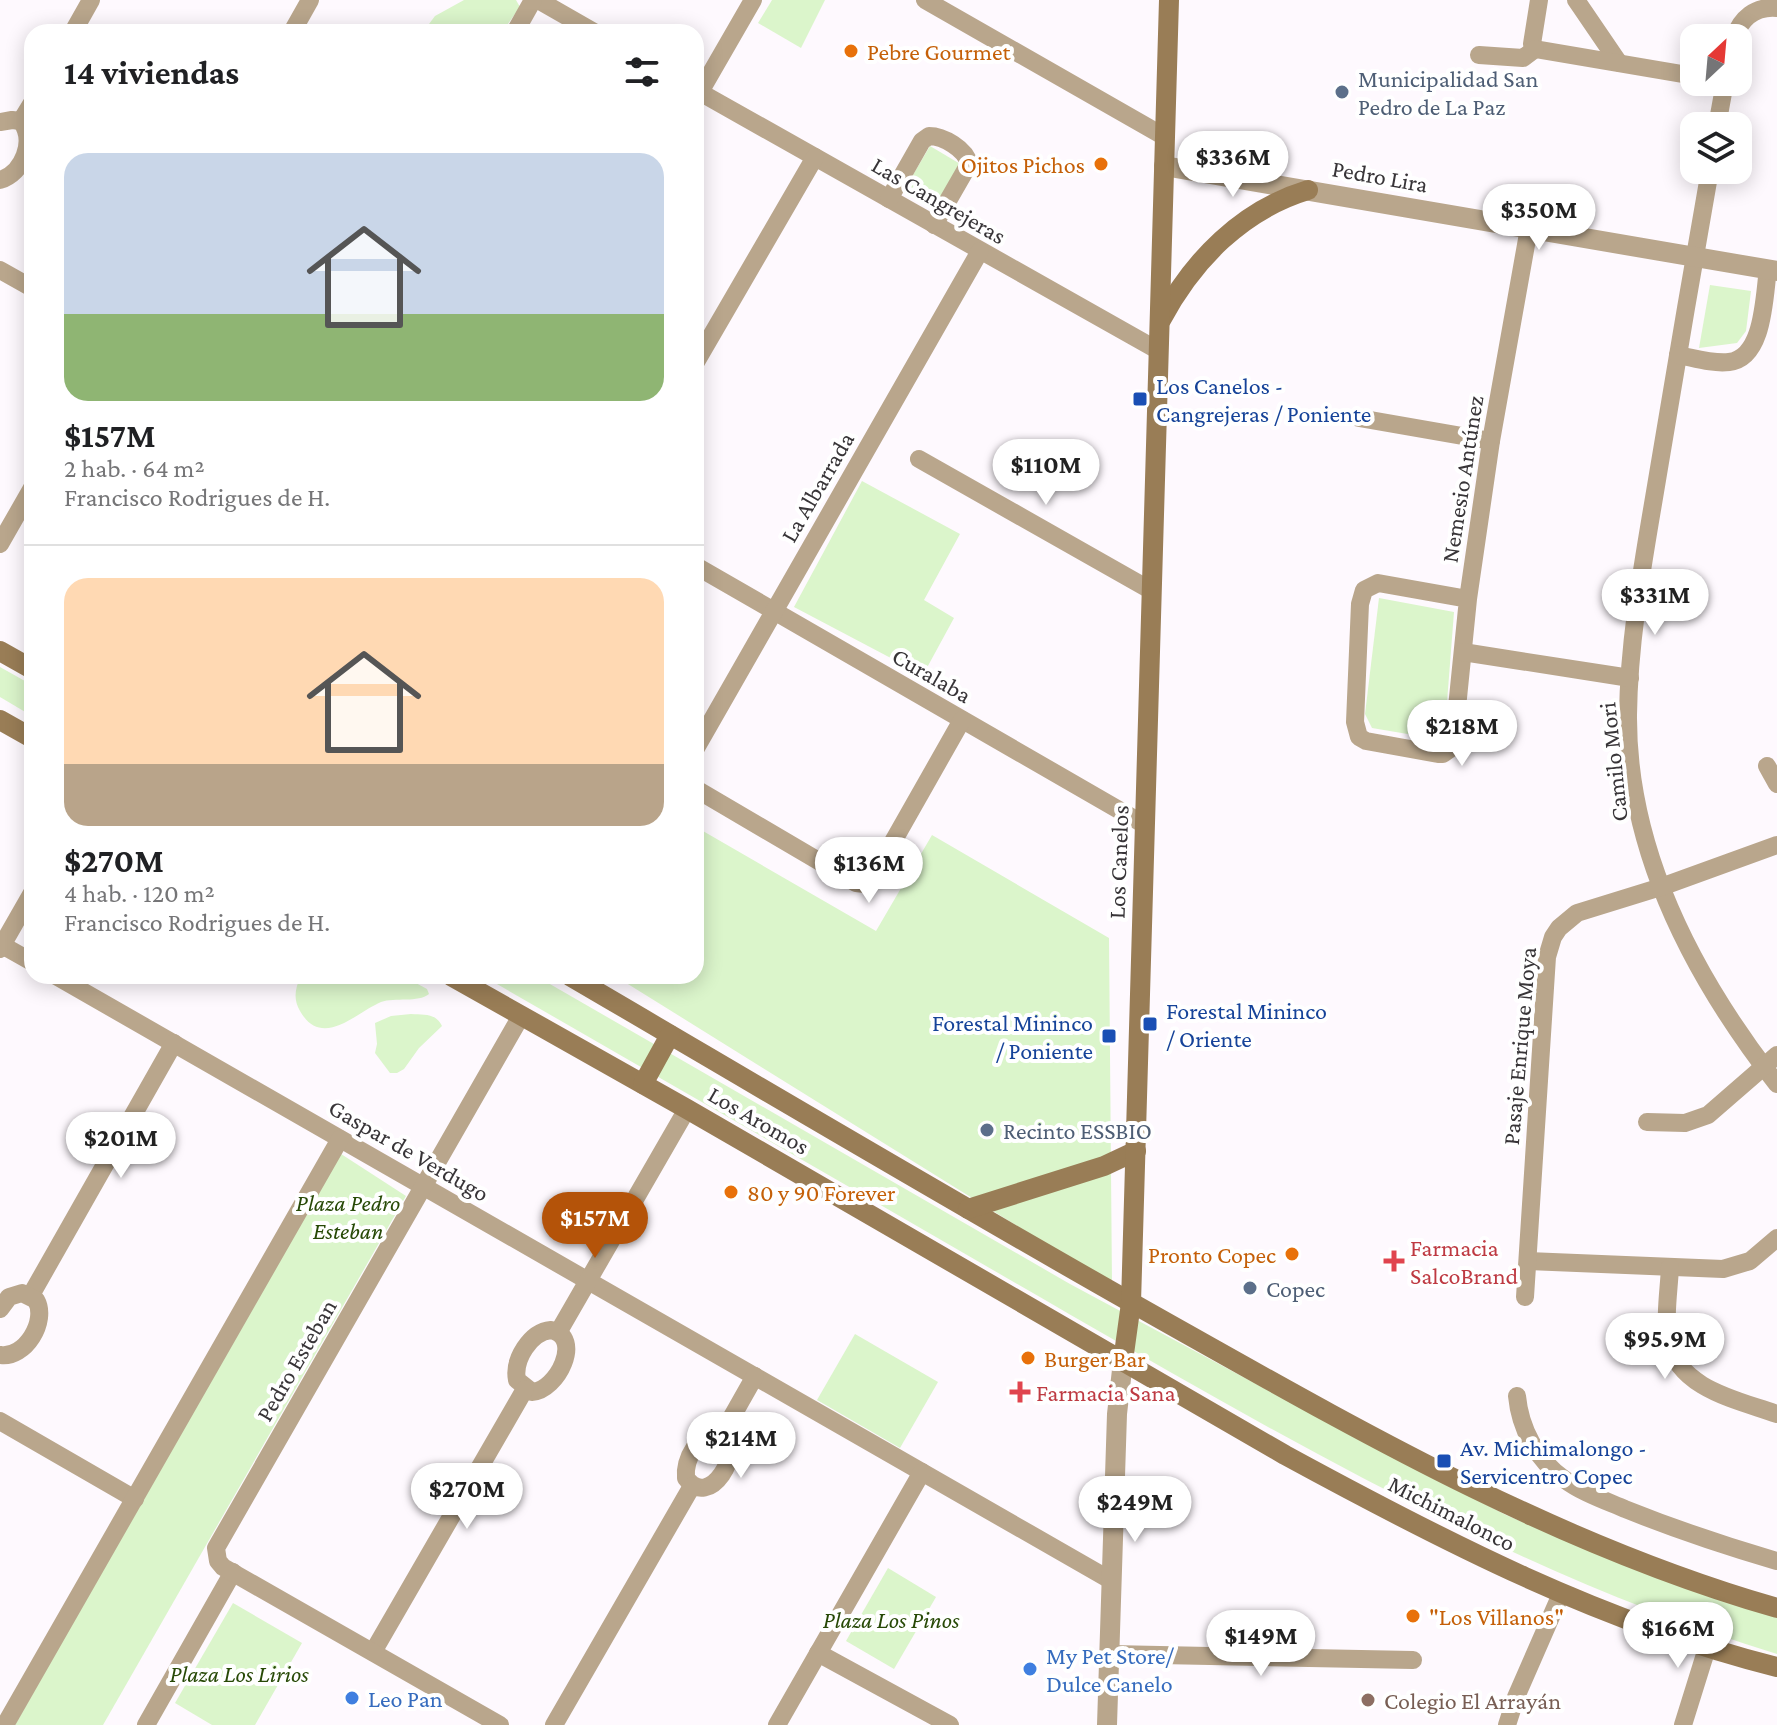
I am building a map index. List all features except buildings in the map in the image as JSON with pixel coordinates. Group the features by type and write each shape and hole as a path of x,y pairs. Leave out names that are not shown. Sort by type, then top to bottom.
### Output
{"main road":[{"name":"Los Canelos","path":"1123,1361 1131,1303 1169,0"},
{"path":"1159,323 1189,275 1228,234 1268,206 1308,190"},
{"path":"0,651 24,664"},
{"path":"0,720 24,734"},
{"name":"Los Aromos","path":"465,984 1123,1361"},
{"name":"Los Aromos","path":"584,984 1131,1303"},
{"path":"643,1084 670,1035"},
{"path":"968,1209 1104,1166 1136,1151"},
{"name":"Michimalonco","path":"1131,1303 1311,1405 1486,1496 1660,1571 1777,1608"},
{"name":"Michimalonco","path":"1123,1361 1358,1494 1465,1550 1561,1594 1707,1648 1777,1667"}],"street":[{"path":"78,24 91,0"},
{"path":"296,24 310,0"},
{"path":"520,24 536,0 580,24"},
{"path":"704,81 753,0"},
{"path":"925,0 1165,137"},
{"path":"1535,49 1532,44 1539,0"},
{"path":"1576,0 1619,63"},
{"path":"1749,6 1777,8"},
{"path":"1479,55 1523,58 1535,49 1680,74"},
{"name":"Las Cangrejeras","path":"704,94 1159,351"},
{"path":"21,121 24,116"},
{"path":"0,122 21,121"},
{"path":"21,121 24,127"},
{"path":"889,199 922,141 929,136 938,136 964,152 969,164 934,225"},
{"path":"0,180 13,173 24,155"},
{"path":"704,348 815,157"},
{"name":"Pedro Lira","path":"1164,166 1773,270"},
{"name":"Camilo Mori","path":"1707,184 1640,581 1628,717 1636,792 1661,887 1679,931 1702,973 1770,1061 1777,1084"},
{"name":"Nemesio Antúnez","path":"1468,599 1378,583 1364,590 1360,604 1355,722 1359,737 1366,741 1438,754 1449,751 1455,741 1468,599 1491,441 1529,228"},
{"name":"La Albarrada","path":"704,734 980,251"},
{"path":"0,270 24,284"},
{"path":"1678,355 1724,362 1745,356 1756,341 1773,270"},
{"path":"1359,418 1491,441"},
{"path":"919,459 1152,591"},
{"path":"0,544 24,502"},
{"name":"Curalaba","path":"704,571 1145,825"},
{"path":"1463,652 1630,678"},
{"path":"704,794 856,883 865,884 873,877 962,720"},
{"path":"1767,766 1777,784"},
{"name":"Pasaje Enrique Moya","path":"1525,1297 1549,946 1559,928 1577,913 1661,887 1777,845"},
{"path":"24,907 1,947 24,958"},
{"name":"Gaspar de Verdugo","path":"70,984 1112,1581"},
{"name":"Pedro Esteban","path":"233,1572 218,1561 219,1543 521,1016"},
{"path":"31,1295 174,1043"},
{"path":"1647,1122 1685,1123 1708,1115 1770,1061"},
{"path":"559,1331 687,1109"},
{"path":"5,1725 340,1139"},
{"path":"1528,1261 1723,1269 1760,1255 1777,1238"},
{"path":"1670,1267 1668,1329 1677,1363 1698,1383 1777,1414"},
{"path":"0,1309 15,1294 31,1295"},
{"path":"0,1355 18,1352 39,1320 39,1306 31,1295"},
{"path":"542,1331 559,1331 567,1344 567,1352 551,1383 539,1391 525,1389 515,1372 530,1340 542,1331"},
{"name":"Los Canelos","path":"1107,1725 1117,1414 1123,1361"},
{"path":"725,1429 755,1376"},
{"path":"373,1652 525,1389"},
{"path":"1517,1396 1519,1414 1527,1435 1550,1467 1564,1480 1649,1519 1777,1561"},
{"path":"0,1421 135,1499"},
{"path":"725,1429 731,1435 733,1450 718,1479 709,1487 692,1486 686,1478 685,1469 702,1437 710,1431 725,1429"},
{"path":"777,1725 922,1472"},
{"path":"554,1725 692,1486"},
{"path":"154,1722 233,1572 500,1725"},
{"path":"1507,1725 1561,1594"},
{"path":"1683,1725 1707,1648"},
{"path":"818,1653 950,1725"},
{"path":"1110,1654 1413,1660"}],"green space":[{"path":"464,0 516,0 520,7 508,24 429,24 435,16"},
{"path":"772,0 825,0 801,48 758,23"},
{"path":"930,146 962,165 939,204 907,185"},
{"path":"1710,285 1751,291 1746,331 1737,343 1699,348"},
{"path":"862,481 960,534 924,600 954,618 923,675 794,607"},
{"path":"1379,598 1454,612 1445,728 1437,739 1372,728 1365,714"},
{"path":"0,667 24,680 24,711 0,697"},
{"name":"Recinto ESSBIO","path":"704,832 876,931 932,835 1109,938 1112,1285 628,984 704,984"},
{"path":"418,984 427,989 429,994 381,1002 329,1028 309,1022 300,1011 296,1002 297,985"},
{"path":"497,984 550,984 1070,1284 1506,1515 1609,1559 1777,1618 1777,1654 1685,1623 1503,1547 1326,1458 1154,1363"},
{"path":"411,1014 433,1017 442,1026 419,1048 404,1069 390,1073 375,1053 375,1023 391,1016"},
{"name":"Plaza Pedro Esteban","path":"338,1152 406,1196 103,1725 15,1725"},
{"path":"855,1334 938,1382 900,1448 817,1400"},
{"name":"Plaza Los Pinos","path":"888,1568 936,1597 894,1669 846,1641"},
{"name":"Plaza Los Lirios","path":"233,1603 302,1643 255,1725 212,1725 175,1703"}],"place":[{"name":"Pebre Gourmet","path":"851,51"},
{"name":"Municipalidad San Pedro de La Paz","path":"1342,92"},
{"name":"Ojitos Pichos","path":"1101,164"},
{"name":"Los Canelos - Cangrejeras / Poniente","path":"1140,399"},
{"name":"Forestal Mininco / Oriente","path":"1150,1024"},
{"name":"Forestal Mininco / Poniente","path":"1109,1036"},
{"name":"Recinto ESSBIO","path":"987,1130"},
{"name":"80 y 90 Forever","path":"731,1192"},
{"name":"Pronto Copec","path":"1292,1254"},
{"name":"Farmacia SalcoBrand","path":"1394,1261"},
{"name":"Copec","path":"1250,1288"},
{"name":"Burger Bar","path":"1028,1358"},
{"name":"Farmacia Sana","path":"1020,1392"},
{"name":"Av. Michimalongo - Servicentro Copec","path":"1444,1461"},
{"name":"\"Los Villanos\"","path":"1413,1616"},
{"name":"My Pet Store/ Dulce Canelo","path":"1030,1669"},
{"name":"Leo Pan","path":"352,1698"},
{"name":"Colegio El Arrayán","path":"1368,1700"}]}
